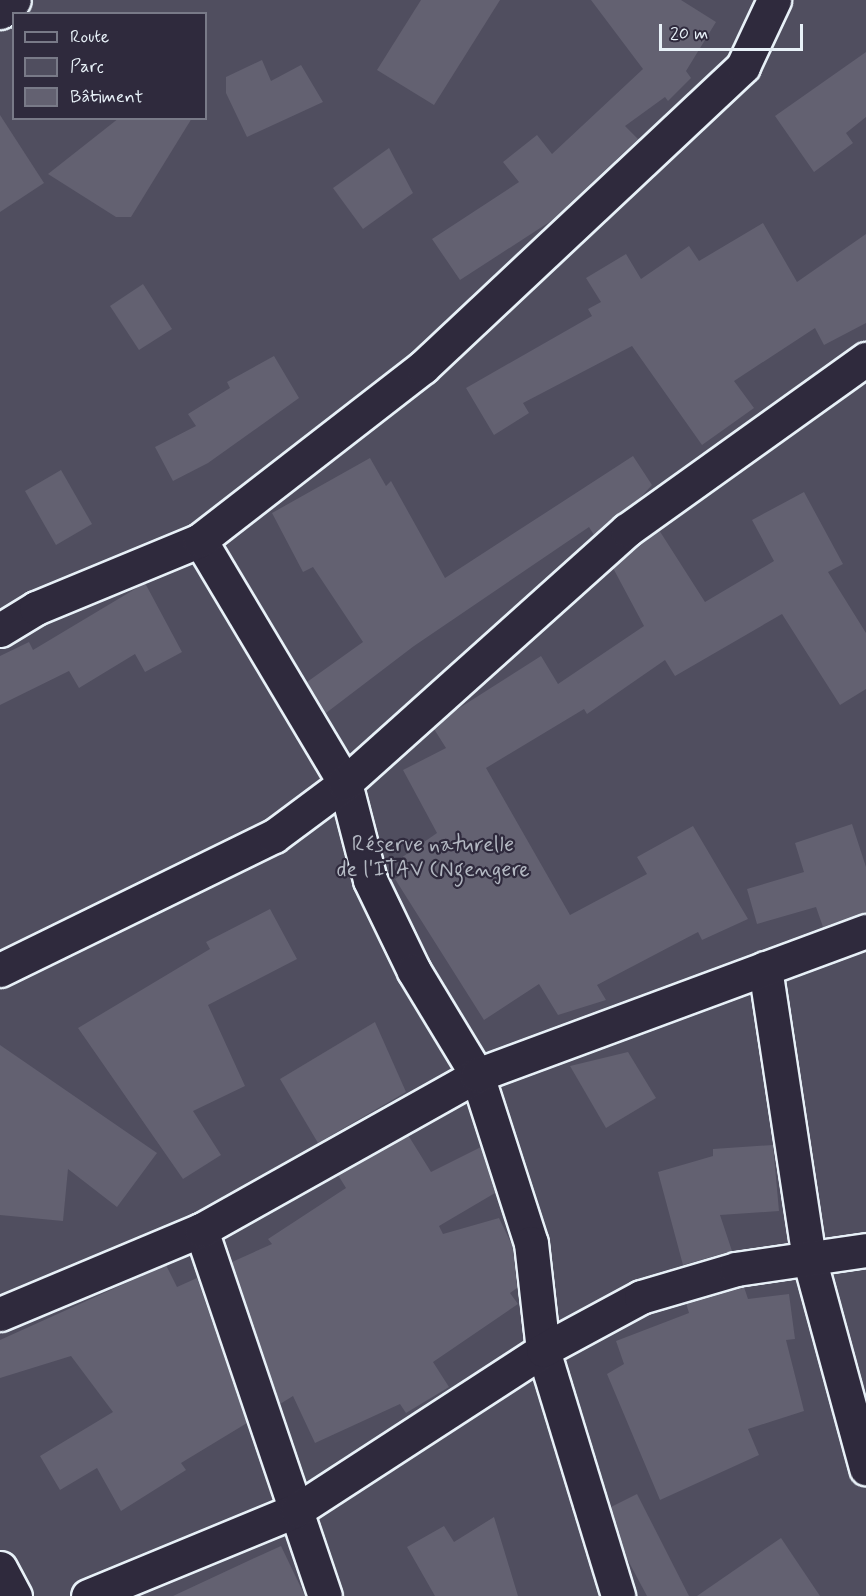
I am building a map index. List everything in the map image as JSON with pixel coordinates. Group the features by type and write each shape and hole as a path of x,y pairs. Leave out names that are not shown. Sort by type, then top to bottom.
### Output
{"street":[{"path":"0,12 14,0"},
{"path":"0,630 36,608 200,540 449,343 743,66 774,0"},
{"path":"0,970 274,836 345,783 627,530 866,359"},
{"path":"200,540 345,783 370,880 414,971 477,1075 531,1243 543,1350 618,1596"},
{"path":"0,1314 201,1230 477,1075 866,931"},
{"path":"765,968 809,1258 866,1468"},
{"path":"201,1230 325,1596"},
{"path":"88,1596 297,1510 543,1350 641,1297 736,1269 866,1250"},
{"path":"0,1568 15,1596"}],"green space":[{"name":"Réserve naturelle de l'ITAV (Ngengere","path":"0,0 866,0 866,1596 0,1596"}],"building":[{"path":"421,0 500,0 434,105 377,70"},
{"path":"591,0 681,0 716,22 686,71 691,78 668,101 665,97 625,126 638,139 551,221 460,280 432,239 519,182 503,162 537,135 552,154 643,69"},
{"path":"866,52 866,117 846,133 853,143 814,172 775,116"},
{"path":"262,60 271,81 301,65 323,102 247,137 226,93 226,77"},
{"path":"0,115 44,183 0,212"},
{"path":"116,120 191,120 131,217 116,217 48,174"},
{"path":"389,148 413,193 363,229 333,188"},
{"path":"763,223 797,282 866,234 866,323 824,345 815,328 734,381 754,408 702,445 632,346 523,403 529,413 494,435 466,388 592,316 588,309 601,302 586,278 626,254 641,279 689,246 699,261"},
{"path":"143,284 172,329 139,350 110,306"},
{"path":"274,356 299,398 208,463 173,481 155,447 196,426 188,414 230,388 227,382"},
{"path":"633,456 652,485 640,498 594,535 589,527 414,646 326,713 307,682 363,642 313,567 303,572 272,513 370,458 386,486 391,481 445,578"},
{"path":"61,470 92,524 56,545 25,491"},
{"path":"804,492 843,564 828,572 866,633 866,689 840,705 782,614 675,676 665,660 587,714 584,709 486,768 570,915 647,874 637,857 693,826 748,919 702,940 698,932 597,985 606,1000 558,1015 539,984 484,1020 395,879 409,870 401,858 437,833 403,770 446,748 434,729 453,712 541,656 558,684 644,626 613,568 659,530 705,602 774,561 752,520"},
{"path":"145,583 182,652 145,672 135,654 79,688 69,671 0,705 0,656 29,642 33,650"},
{"path":"852,824 866,867 866,913 823,927 816,907 757,924 747,889 804,872 795,843"},
{"path":"270,909 297,959 208,1005 245,1086 193,1111 221,1155 183,1179 78,1028 210,949 206,942"},
{"path":"375,1022 406,1092 318,1143 280,1079"},
{"path":"0,1045 157,1153 117,1207 68,1169 63,1221 0,1215"},
{"path":"628,1052 656,1098 606,1128 570,1066"},
{"path":"408,1135 431,1172 481,1147 495,1193 439,1226 443,1234 499,1218 513,1247 517,1288 510,1293 518,1304 433,1362 449,1387 406,1413 400,1404 315,1443 293,1396 280,1404 232,1262 272,1244 268,1239 346,1188 338,1175"},
{"path":"773,1145 779,1211 720,1215 732,1251 683,1265 658,1172 713,1156 713,1149"},
{"path":"166,1265 177,1287 197,1278 247,1423 181,1463 186,1470 121,1511 97,1468 60,1490 40,1456 113,1412 71,1356 0,1378 0,1340"},
{"path":"744,1287 748,1299 789,1294 795,1339 786,1340 804,1411 748,1429 759,1455 660,1500 607,1374 624,1364 616,1341 689,1313 686,1303"},
{"path":"637,1494 689,1596 647,1596 624,1553 611,1507"},
{"path":"494,1517 518,1596 435,1596 407,1547 444,1526 454,1542"},
{"path":"781,1538 820,1596 697,1596"},
{"path":"281,1546 305,1596 173,1596 248,1561"}]}
